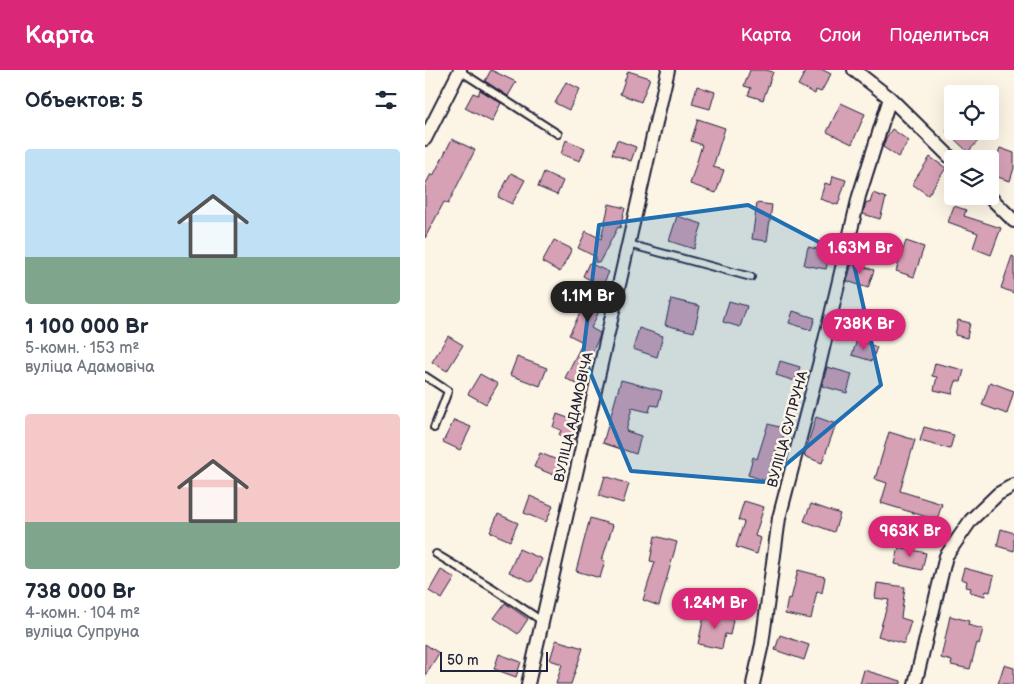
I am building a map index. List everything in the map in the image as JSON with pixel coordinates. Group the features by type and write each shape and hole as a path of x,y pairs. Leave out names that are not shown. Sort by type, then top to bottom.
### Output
{"street":[{"name":"ВУЛІЦА АДАМОВІЧА","path":"528,684 668,70"},
{"path":"854,70 890,98 944,151"},
{"path":"425,139 460,71"},
{"name":"ВУЛІЦА СУПРУНА","path":"753,684 762,644 779,518 820,361 859,196 890,98"},
{"path":"998,205 1014,221"},
{"path":"915,684 946,556 971,520 998,494 1014,486"}],"lane":[{"path":"460,71 558,134"},
{"path":"628,244 751,277"},
{"path":"425,376 448,391 434,428"},
{"path":"437,554 542,621"}],"highlighted area":[{"path":"748,205 853,260 881,385 765,482 631,471 583,355 599,225"}],"building":[{"path":"491,70 516,82 508,96 485,81"},
{"path":"750,70 773,72 763,100 748,95 751,88 744,86"},
{"path":"806,70 823,70 831,74 821,92 816,90 815,94 798,85"},
{"path":"628,71 650,78 641,102 620,94"},
{"path":"566,82 580,89 569,110 555,103"},
{"path":"697,86 715,92 710,109 692,104"},
{"path":"480,90 501,103 492,122 465,108 473,93 478,95"},
{"path":"841,103 865,114 852,144 827,132"},
{"path":"698,119 725,128 713,167 724,170 716,193 690,184 702,145 691,141"},
{"path":"892,129 909,141 898,157 883,147"},
{"path":"452,139 475,150 448,204 444,202 425,238 425,185 431,174 433,176"},
{"path":"566,140 585,148 580,161 561,154"},
{"path":"617,140 636,147 631,161 612,154"},
{"path":"955,140 979,140 970,150 966,150"},
{"path":"1000,148 1014,153 1014,168 1010,181 999,178"},
{"path":"930,157 944,167 944,171 928,195 912,184"},
{"path":"544,172 563,181 557,195 538,187"},
{"path":"511,173 525,180 512,204 498,197"},
{"path":"833,176 846,180 838,205 820,199 825,183 831,185"},
{"path":"873,193 886,198 880,219 863,214 866,202 870,203"},
{"path":"757,203 772,205 767,241 752,239"},
{"path":"609,204 625,208 620,228 618,227 599,263 595,262 596,257 578,248 586,231 601,239"},
{"path":"954,206 966,210 964,216 1001,228 991,255 973,248 978,233 948,222"},
{"path":"677,216 702,224 694,249 669,241"},
{"path":"554,240 572,249 560,272 542,262"},
{"path":"906,241 924,247 914,277 896,271"},
{"path":"808,247 830,252 826,269 804,265"},
{"path":"1012,256 1014,257 1014,293 1001,288"},
{"path":"589,263 609,272 599,293 606,297 591,328 600,333 599,338 586,364 589,365 579,385 565,378 583,342 569,335 584,305 580,303 592,281 583,276"},
{"path":"852,263 874,270 868,288 847,281"},
{"path":"671,299 700,306 694,332 665,325"},
{"path":"729,301 747,306 740,327 723,322"},
{"path":"793,311 815,318 811,330 789,323"},
{"path":"839,316 853,319 849,335 835,331"},
{"path":"958,320 970,323 967,338 955,335"},
{"path":"639,328 663,336 657,357 633,349"},
{"path":"448,336 463,345 447,371 432,362"},
{"path":"857,340 877,347 872,361 852,355"},
{"path":"517,357 547,368 540,386 510,375"},
{"path":"780,361 800,367 795,381 776,375"},
{"path":"935,363 964,370 961,382 956,381 952,394 934,390 937,377 932,376"},
{"path":"827,367 852,374 847,393 822,386"},
{"path":"480,374 498,384 486,404 468,394"},
{"path":"621,380 662,391 658,406 651,405 649,412 632,408 626,431 641,436 636,454 603,443"},
{"path":"990,382 1014,391 1007,414 982,405"},
{"path":"557,414 579,422 575,440 559,435 561,430 553,427"},
{"path":"816,417 836,424 822,463 804,456"},
{"path":"454,420 471,427 460,450 443,442"},
{"path":"768,424 786,429 779,451 776,450 766,481 748,475 753,457 757,459"},
{"path":"924,427 954,435 950,449 920,441"},
{"path":"889,432 915,440 900,491 942,504 937,520 881,503 887,483 875,479"},
{"path":"540,453 567,464 561,478 534,467"},
{"path":"605,476 629,484 623,503 599,496"},
{"path":"530,496 553,506 546,522 524,513"},
{"path":"744,501 764,507 755,536 761,538 757,554 736,547 744,522 738,520"},
{"path":"811,504 840,514 834,532 804,521"},
{"path":"498,514 518,523 510,541 490,532"},
{"path":"590,518 613,525 602,560 605,561 600,578 576,571"},
{"path":"1001,529 1014,533 1014,551 997,546"},
{"path":"655,536 677,542 659,606 643,600 655,562 650,561"},
{"path":"899,547 926,553 922,570 895,564"},
{"path":"519,549 542,559 532,582 509,572"},
{"path":"964,568 994,576 990,592 986,591 985,596 970,592 971,588 966,587 967,581 961,579"},
{"path":"441,570 455,578 442,599 429,591"},
{"path":"798,570 825,577 822,593 817,591 811,619 785,614 788,598 791,599"},
{"path":"877,583 905,587 901,618 911,621 904,644 878,636 889,600 875,598"},
{"path":"505,603 528,619 518,634 494,618"},
{"path":"705,611 733,620 730,635 725,634 722,649 698,644"},
{"path":"950,616 969,621 968,625 983,629 970,669 951,665 952,661 941,658"},
{"path":"780,635 809,645 804,660 775,650"},
{"path":"556,640 583,648 571,684 556,684 562,664 550,660"},
{"path":"425,644 439,653 425,676"},
{"path":"499,654 521,662 516,677 494,669"},
{"path":"1004,665 1014,668 1014,684 998,684"},
{"path":"864,670 901,681 901,684 860,684"}]}
